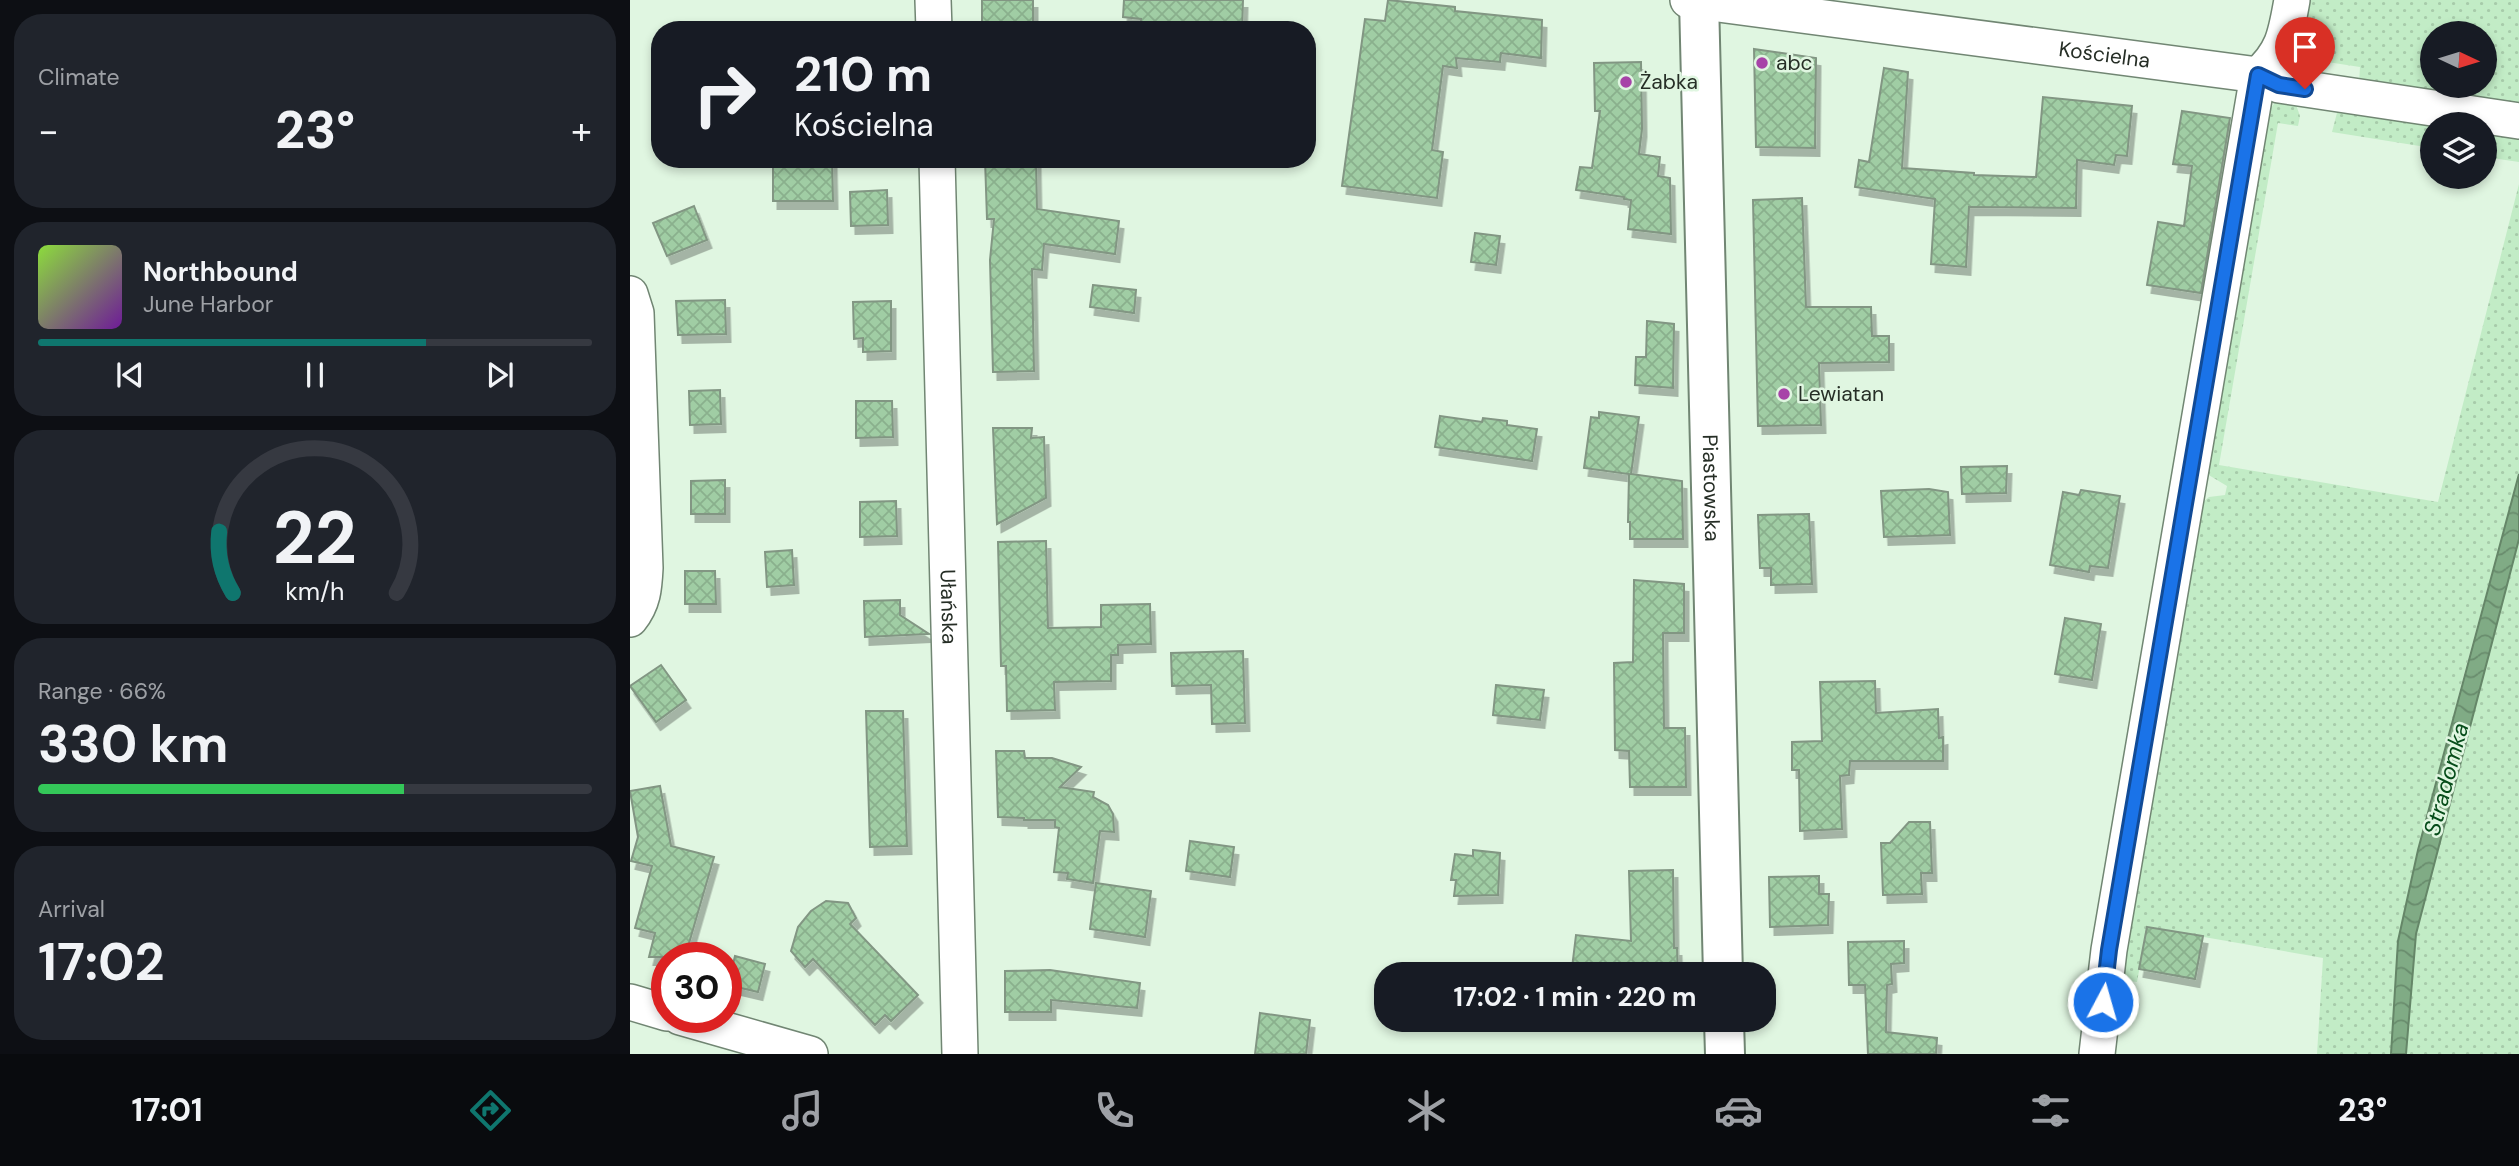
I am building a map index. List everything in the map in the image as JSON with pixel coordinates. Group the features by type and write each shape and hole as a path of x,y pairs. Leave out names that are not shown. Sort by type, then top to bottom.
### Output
{"street":[{"path":"933,0 934,21"},
{"name":"Kościelna","path":"1695,0 2258,75 2279,85 2519,121"},
{"name":"Piastowska","path":"1695,0 1723,962"},
{"path":"2097,1054 2109,950 2258,75 2280,50 2292,0"},
{"name":"Ułańska","path":"937,168 960,1054"},
{"path":"630,294 636,313 645,568 639,607 630,619"},
{"path":"630,1002 651,1008"},
{"path":"1724,1032 1725,1054"},
{"path":"736,1033 810,1054"}],"shaded area":[{"path":"2302,0 2519,0 2519,103 2477,98 2497,98 2497,21 2420,21 2420,91 2359,84 2360,67 2288,56"},
{"path":"2277,100 2295,102 2300,116 2298,126 2278,123 2219,465 2438,502 2519,184 2519,474 2461,685 2398,941 2391,1054 2317,1054 2323,958 2147,927 2137,982 2122,980 2200,513 2203,502 2209,497 2225,495 2227,486 2207,474 2264,117"},
{"path":"2338,109 2420,122 2420,146 2332,132"},
{"path":"2497,133 2519,137 2519,162 2497,159"},
{"path":"2519,539 2519,1054 2406,1054 2416,934"}],"water":[{"name":"Stradomka","path":"2519,474 2519,539 2416,934 2406,1054 2391,1054 2398,941 2418,850"}],"building":[{"path":"982,0 1033,0 1033,21 982,21"},
{"path":"1124,0 1243,0 1242,21 1141,21 1123,17"},
{"path":"1388,0 1455,7 1455,11 1542,20 1541,58 1501,53 1500,62 1456,58 1457,68 1443,66 1432,150 1443,152 1437,198 1342,186 1365,19 1385,21"},
{"path":"1754,49 1816,58 1815,148 1756,147"},
{"path":"1641,62 1642,129 1639,154 1660,157 1658,176 1670,178 1671,234 1628,229 1631,200 1576,190 1580,167 1592,168 1600,111 1595,111 1594,63"},
{"path":"1884,68 1908,72 1902,168 1974,175 2036,177 2043,97 2132,106 2127,156 2116,155 2114,165 2077,160 2076,208 1969,207 1966,267 1931,264 1935,199 1855,187 1859,160 1869,162"},
{"path":"2182,111 2230,118 2201,293 2147,285 2158,222 2184,226 2192,166 2173,164"},
{"path":"773,168 832,168 833,201 773,201"},
{"path":"985,168 1036,168 1037,209 1119,221 1115,254 1044,244 1042,270 1032,269 1034,371 993,372 990,260 994,219 987,219"},
{"path":"887,190 888,225 851,226 850,192"},
{"path":"1802,198 1806,307 1871,307 1872,336 1889,336 1889,362 1819,363 1821,425 1758,426 1753,200"},
{"path":"694,206 707,240 667,256 653,223"},
{"path":"1475,233 1500,236 1496,265 1471,262"},
{"path":"1093,285 1136,290 1134,313 1090,307"},
{"path":"725,300 726,334 678,335 676,301"},
{"path":"891,301 891,351 863,352 863,338 854,339 853,302"},
{"path":"1647,321 1674,324 1673,388 1635,385 1636,357 1646,357"},
{"path":"720,390 721,424 690,425 689,391"},
{"path":"856,401 892,401 893,437 856,438"},
{"path":"1599,412 1639,417 1631,474 1682,481 1683,539 1630,539 1629,474 1584,468 1591,417 1599,418"},
{"path":"1440,416 1482,422 1483,418 1507,421 1507,425 1537,429 1532,461 1435,447"},
{"path":"993,428 1032,428 1031,438 1044,437 1046,498 997,524"},
{"path":"2007,466 2006,493 1962,494 1961,467"},
{"path":"725,480 725,514 691,514 691,481"},
{"path":"1929,489 1948,492 1950,535 1884,537 1881,491"},
{"path":"2081,490 2120,496 2108,568 2090,566 2089,572 2050,565 2063,492 2079,495"},
{"path":"896,501 897,536 860,537 860,502"},
{"path":"1809,514 1812,584 1771,585 1771,568 1760,568 1758,515"},
{"path":"1046,541 1048,628 1101,627 1101,605 1150,604 1151,644 1118,645 1118,655 1111,655 1111,681 1054,682 1055,710 1007,711 1006,666 1001,666 998,542"},
{"path":"792,550 794,585 767,587 765,552"},
{"path":"685,571 715,571 716,604 685,604"},
{"path":"1634,580 1684,584 1684,633 1663,633 1664,728 1685,728 1686,787 1630,787 1629,751 1615,750 1614,663 1633,662"},
{"path":"900,600 900,615 929,634 865,637 864,601"},
{"path":"2065,618 2101,624 2092,680 2055,674"},
{"path":"1243,651 1245,723 1212,724 1211,685 1172,686 1171,653"},
{"path":"661,665 686,700 656,722 630,686"},
{"path":"1875,681 1876,713 1938,709 1939,738 1943,737 1943,761 1850,761 1849,775 1840,776 1842,829 1800,831 1799,770 1792,770 1792,742 1822,741 1820,682"},
{"path":"1496,685 1544,690 1540,720 1493,715"},
{"path":"866,711 903,711 907,846 870,847"},
{"path":"996,751 1024,751 1025,758 1052,758 1081,767 1060,787 1094,792 1093,797 1108,805 1113,814 1114,832 1100,831 1093,883 1067,879 1068,873 1054,872 1059,828 1055,827 1055,820 998,817"},
{"path":"660,786 671,846 714,857 689,942 653,942 655,933 635,928 652,866 631,861 638,837 630,791"},
{"path":"1909,822 1930,822 1932,873 1921,873 1922,894 1883,895 1881,843 1890,843"},
{"path":"1190,841 1234,847 1230,877 1186,871"},
{"path":"1473,850 1500,853 1498,895 1454,896 1456,880 1451,880 1455,854 1473,856"},
{"path":"1673,870 1674,948 1677,948 1678,962 1573,962 1576,935 1631,941 1629,871"},
{"path":"1819,876 1819,894 1829,894 1828,925 1770,927 1769,877"},
{"path":"1096,883 1151,891 1145,937 1090,929"},
{"path":"826,901 848,903 856,918 850,924 918,995 891,1021 885,1015 875,1025 813,959 805,967 791,951 798,927 811,911"},
{"path":"2147,927 2203,936 2195,979 2139,969"},
{"path":"1904,941 1904,963 1891,964 1892,984 1887,985 1886,1032 1937,1038 1936,1054 1868,1054 1865,985 1849,985 1848,942"},
{"path":"742,958 765,964 758,992 742,988"},
{"path":"1050,970 1140,983 1137,1008 1051,1000 1051,1012 1005,1012 1005,971"},
{"path":"1260,1013 1310,1020 1306,1054 1255,1054"}],"place":[{"name":"abc","path":"1762,63"},
{"name":"Żabka","path":"1626,82"},
{"name":"Lewiatan","path":"1784,394"}],"route":[{"path":"2103,1002 2109,950 2258,75 2279,85 2305,89"}]}
